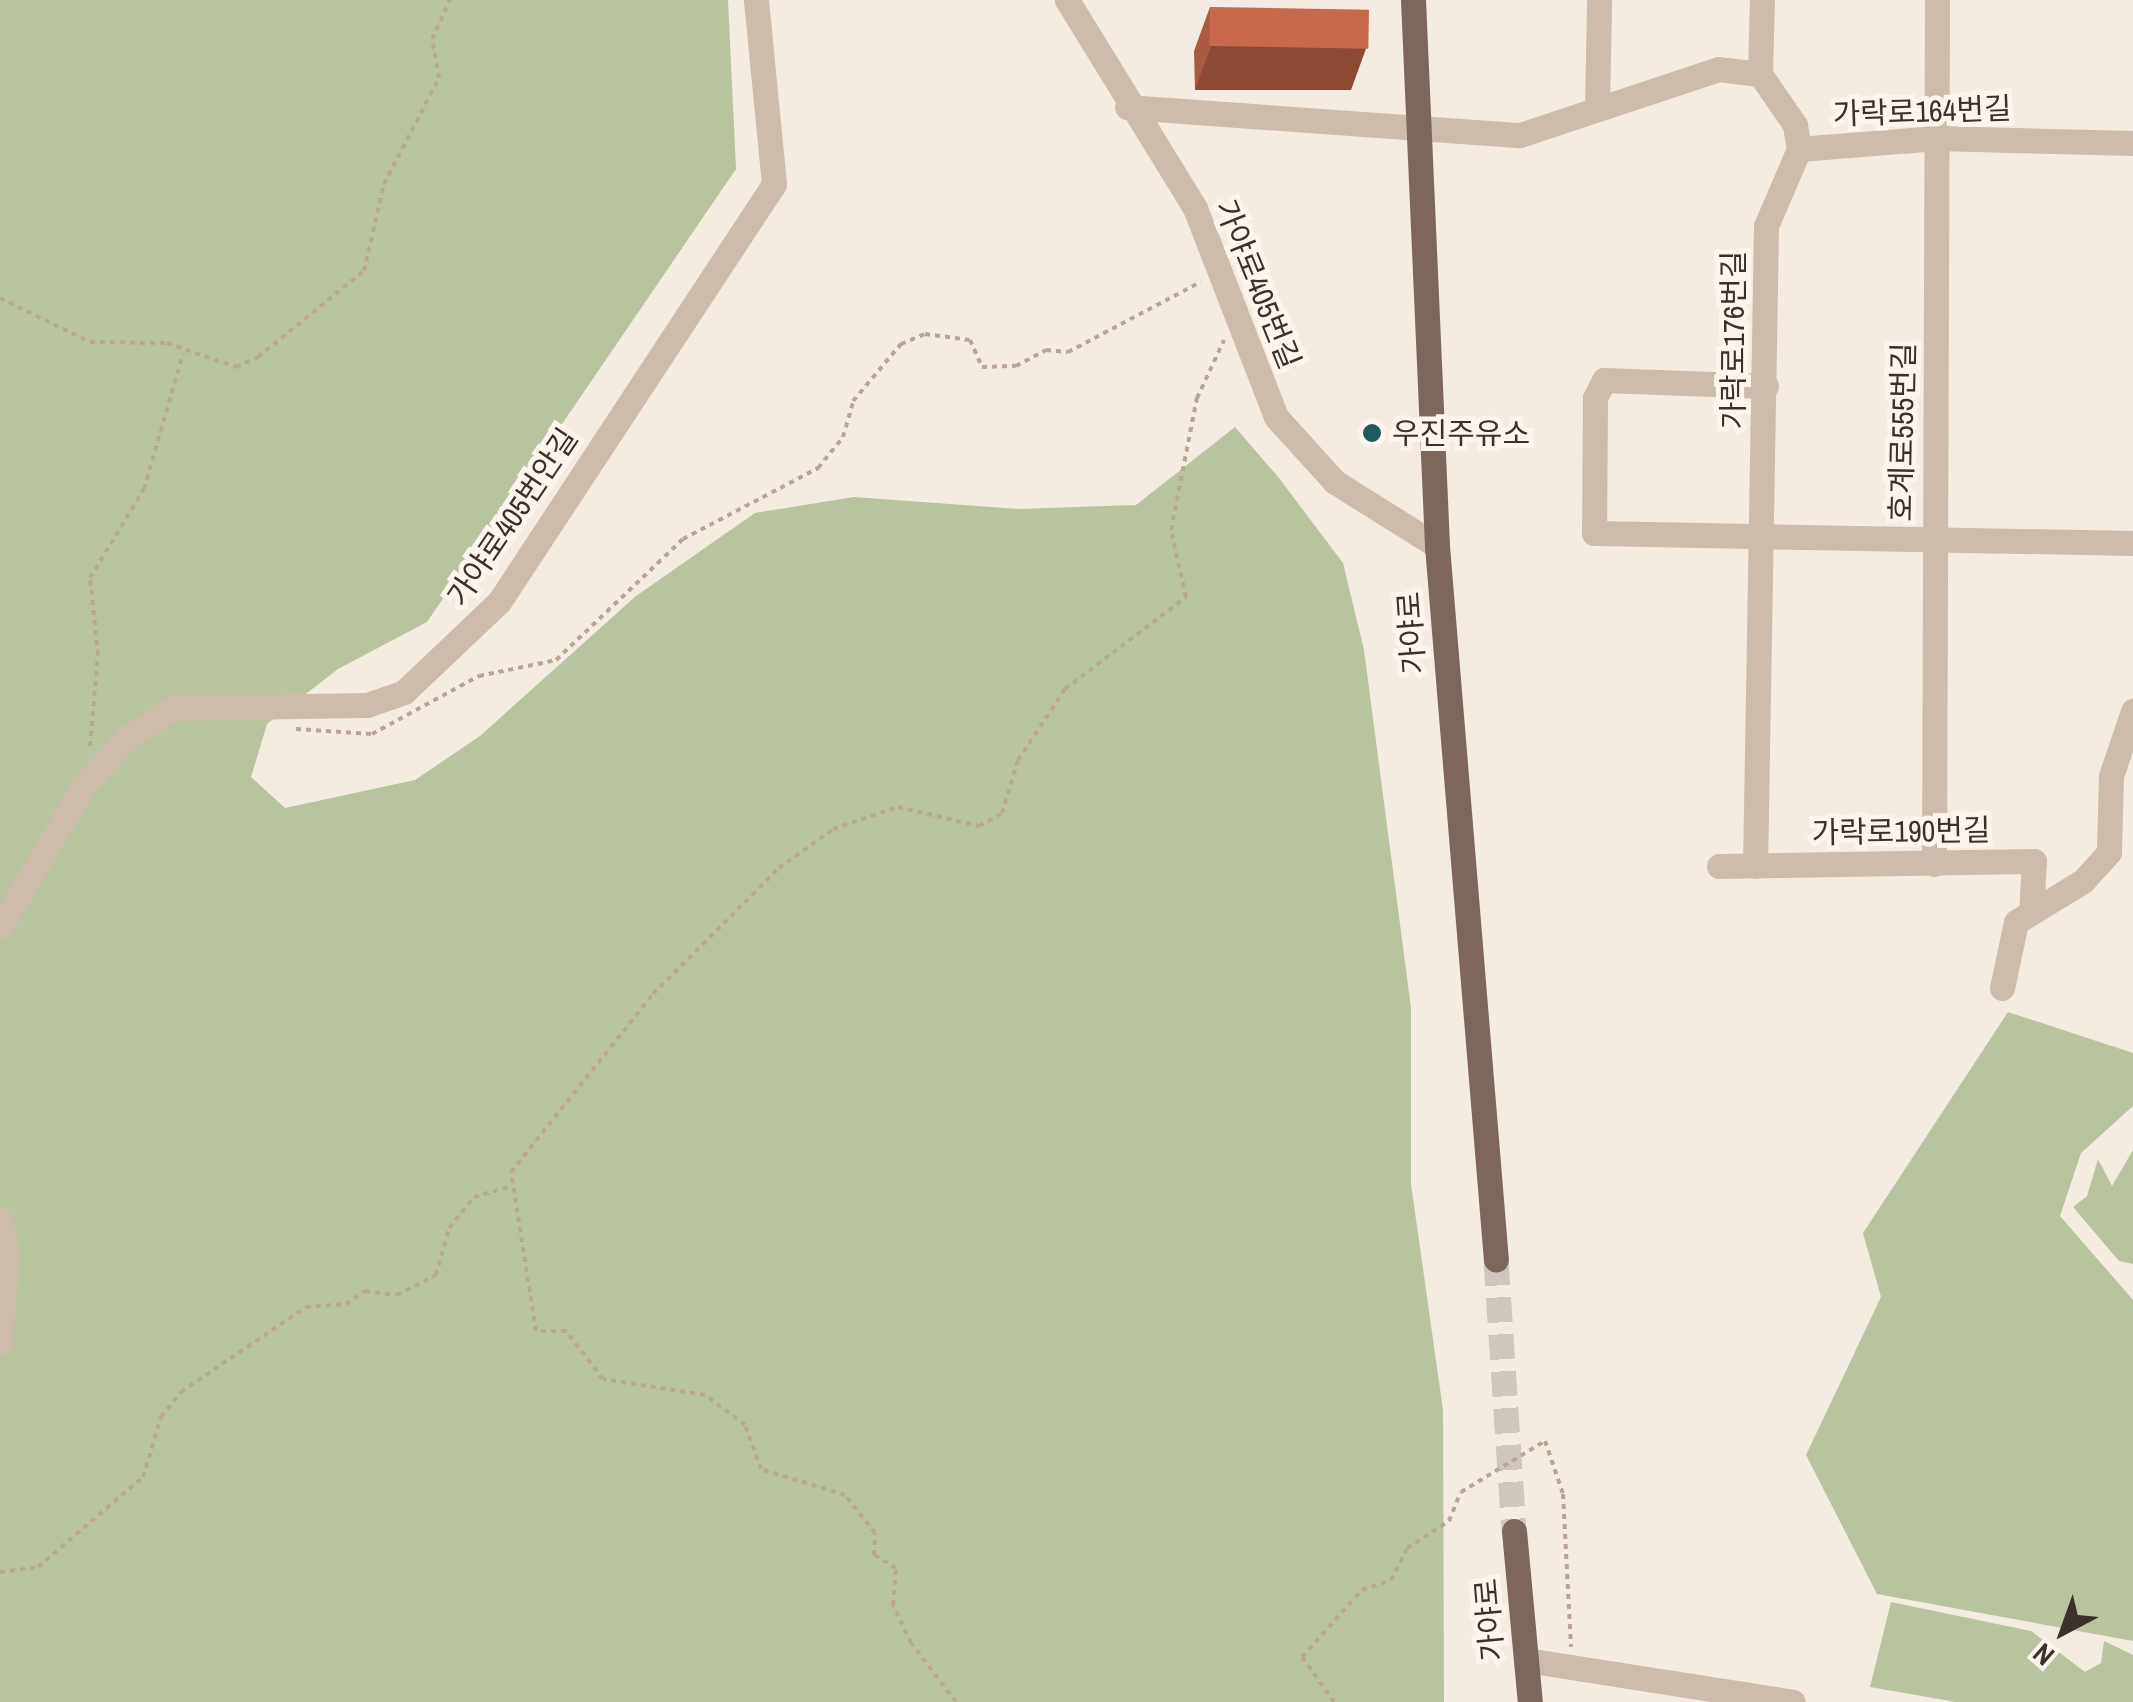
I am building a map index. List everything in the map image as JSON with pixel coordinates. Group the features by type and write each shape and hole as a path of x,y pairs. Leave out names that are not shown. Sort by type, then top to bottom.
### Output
{"main road":[{"name":"가야로","path":"1413,0 1437,546 1496,1260"},
{"name":"가야로","path":"1514,1531 1530,1702"}],"street":[{"name":"가야로405번안길","path":"0,928 84,785 128,738 173,708 367,705 404,692 467,641 774,184 756,0"},
{"name":"가야로405번길","path":"1067,0 1127,107 1196,208 1276,417 1335,482 1437,546"},
{"path":"1597,109 1599,0"},
{"path":"1127,107 1520,134 1718,70 1760,74 1762,0"},
{"name":"호계로555번길","path":"1934,864 1938,0"},
{"name":"가락로164번길","path":"1760,74 1795,125 1799,149 1937,138 2133,143"},
{"name":"가락로176번길","path":"1755,866 1766,226 1799,149"},
{"path":"1766,386 1604,380 1595,398 1594,533 1763,540 2133,543"},
{"path":"2030,912 2083,882 2109,852 2112,776 2131,716"},
{"name":"가락로190번길","path":"1718,866 2034,862 2030,912 2016,922 2002,988"},
{"path":"0,1220 0,1344"},
{"path":"1526,1660 1794,1702"}],"path":[{"path":"0,298 90,342 167,343 183,354 236,367 364,271 384,184 439,78 432,39 450,0"},
{"path":"516,676 556,660 683,540 818,468 843,437 852,400 901,344 925,334 970,340 982,368 1016,366 1046,350 1068,352 1221,275"},
{"path":"956,1702 911,1642 893,1605 896,1568 874,1555 875,1533 845,1495 760,1469 745,1424 705,1395 603,1380 566,1330 536,1331 509,1187 517,1162 545,1140 654,994 778,868 833,829 898,807 992,824 1018,760 1065,689 1186,597 1170,530 1224,322"},
{"path":"84,785 98,655 90,578 144,489 183,354"},
{"path":"0,1572 38,1567 144,1476 161,1416 181,1392 306,1307 346,1304 365,1291 397,1295 436,1276 449,1228 474,1197 509,1187"},
{"path":"1334,1702 1302,1657 1362,1590 1391,1580 1407,1548 1449,1521 1462,1492 1545,1441 1564,1494 1572,1667"}],"green space":[{"path":"0,0 728,0 736,169 427,622 338,669 267,724 251,777 285,808 415,780 480,736 636,596 755,513 854,497 1018,509 1136,505 1235,427 1279,478 1343,563 1364,650 1411,1008 1411,1184 1443,1410 1444,1702 0,1702"},
{"path":"2008,1012 2133,1053 2133,1106 2081,1153 2060,1216 2133,1300 2133,1641 1877,1594 1806,1455 1881,1297 1863,1233"},
{"path":"2133,1150 2133,1264 2119,1261 2073,1207 2087,1196 2098,1159 2112,1186"},
{"path":"1891,1602 2031,1631 2085,1672 2101,1663 2104,1641 2133,1655 2133,1702 1956,1702 1870,1687"}],"building":[{"path":"1210,7 1369,10 1368,49 1209,46"}],"tunnel":[{"path":"1496,1260 1514,1531"}],"place":[{"name":"우진주유소","path":"1372,433"}]}
